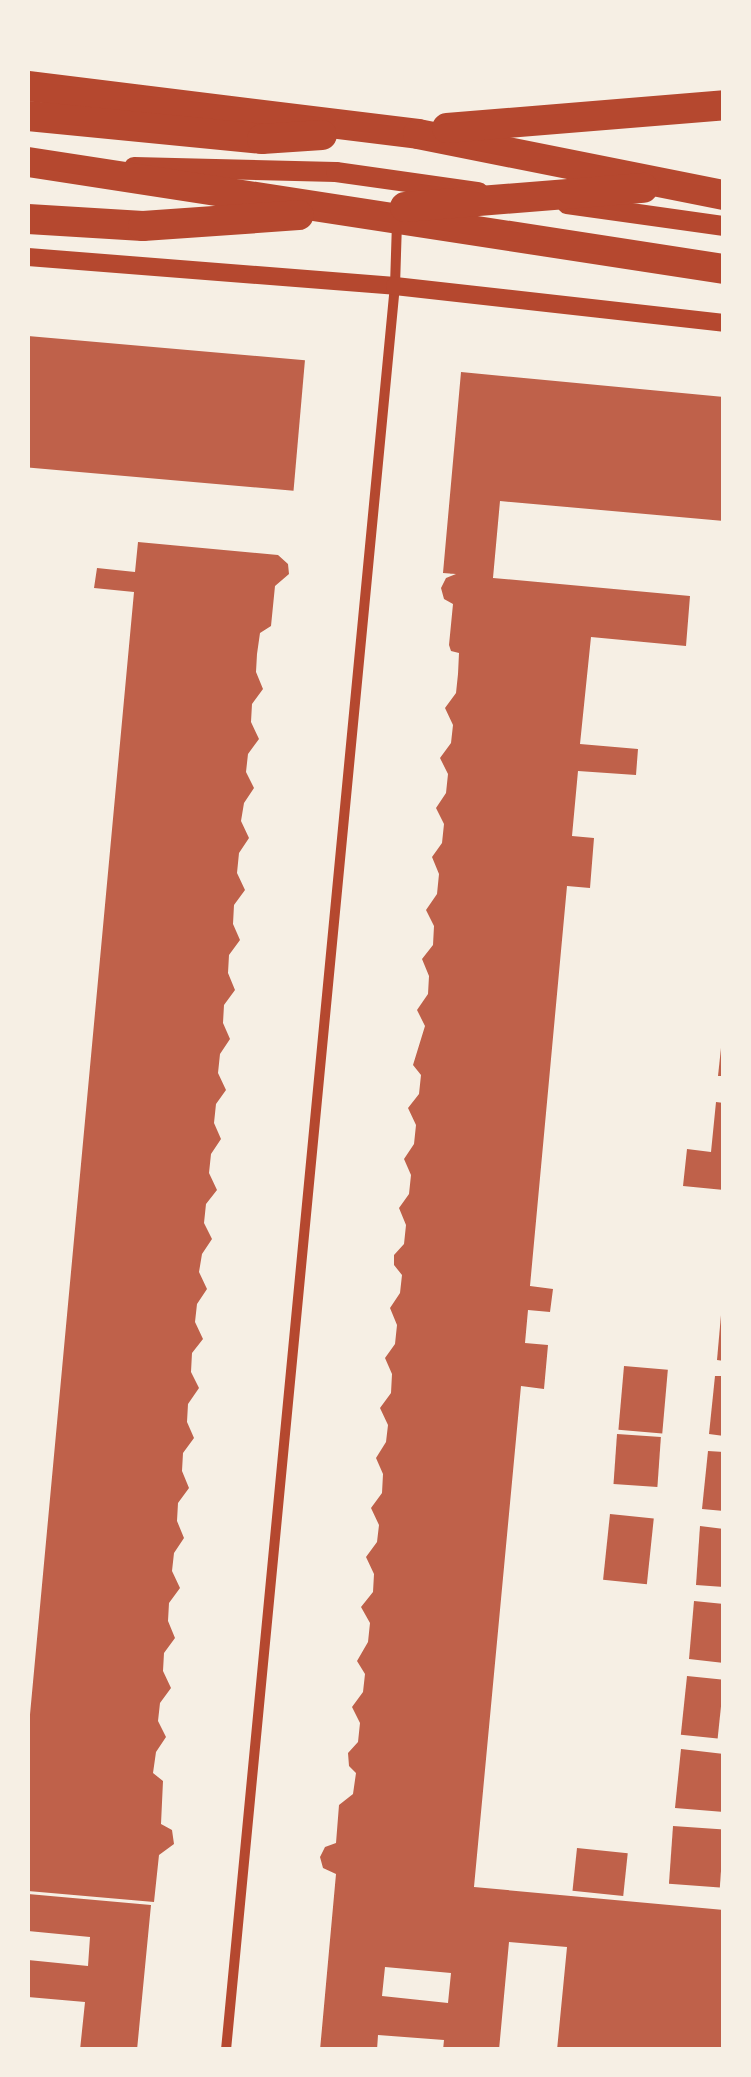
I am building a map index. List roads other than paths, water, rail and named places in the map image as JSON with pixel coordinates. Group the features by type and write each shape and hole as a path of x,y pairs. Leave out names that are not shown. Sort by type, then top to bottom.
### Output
{"highway":[{"path":"28,86 418,134 724,196"},
{"path":"28,116 262,139 524,123 724,105"},
{"path":"28,162 724,269"},
{"path":"28,219 143,226 724,179"}],"main road":[{"path":"28,162 336,172 724,226"}],"street":[{"path":"226,2050 395,286 398,181"},
{"path":"28,258 395,286 724,323"}]}
